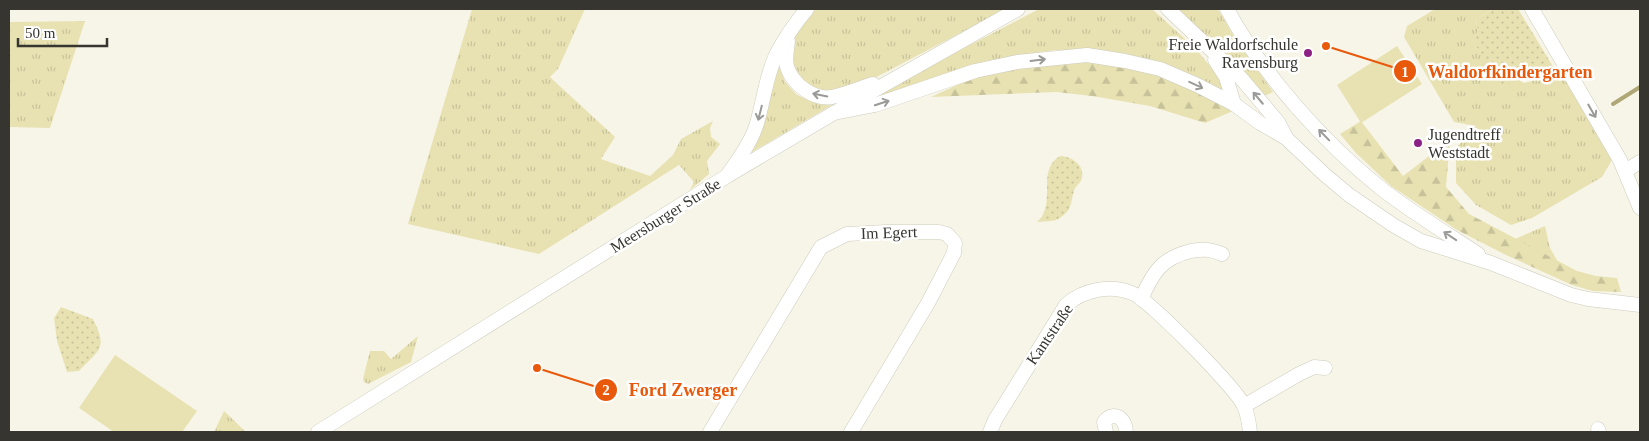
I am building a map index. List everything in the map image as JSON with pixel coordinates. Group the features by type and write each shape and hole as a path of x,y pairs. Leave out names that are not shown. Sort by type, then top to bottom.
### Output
{"street":[{"path":"727,176 744,151 757,124 769,76 777,54 807,9"},
{"name":"Meersburger Straße","path":"318,432 727,176 1018,9"},
{"path":"1168,9 1240,77 1278,122 1286,138"},
{"path":"1227,9 1263,65 1297,107 1344,155 1384,190 1491,263"},
{"path":"1532,9 1622,165 1640,208"},
{"path":"789,35 786,56 787,68 797,84 817,96 831,97 900,76"},
{"path":"1206,46 1226,77 1234,104"},
{"path":"834,113 875,105 976,71 1017,62 1087,55 1160,69 1234,104 1260,123 1286,138 1349,195 1393,225 1421,241 1491,263 1571,295 1588,299 1640,305"},
{"path":"1622,165 1640,162"},
{"name":"Im Egert","path":"710,432 821,246 847,234 931,232 947,234 954,243 954,253 928,303 852,432"},
{"path":"1141,299 1155,273 1166,260 1180,254 1203,249 1222,254"},
{"name":"Kantstraße","path":"990,432 995,420 1053,323 1066,305 1073,298 1089,291 1102,289 1126,292 1141,299 1227,383 1244,406"},
{"path":"1250,432 1244,406 1299,374 1314,367 1325,368"},
{"path":"1106,432 1104,422 1108,417 1114,415 1120,416 1124,422 1126,432"}],"green space":[{"path":"472,9 585,9 558,69 550,77 615,137 601,159 650,176 673,155 681,139 713,121 710,128 711,137 720,144 707,161 709,174 690,190 694,182 679,165 539,254 408,224"},
{"path":"811,9 1006,9 867,82 835,90 821,91 808,86 799,78 793,66 791,41"},
{"path":"1039,9 1152,9 1195,48 1220,78 1226,93 1149,59 1104,52 1056,50 1013,56 872,99"},
{"path":"1176,9 1218,9 1235,38 1273,92 1262,97"},
{"path":"1435,9 1493,9 1475,20 1501,88 1516,78 1524,83 1555,75 1567,79 1612,160 1602,177 1532,218 1511,225 1476,205 1456,183 1456,148 1476,126 1454,122 1404,37 1407,26"},
{"path":"1493,9 1518,9 1554,68 1537,76 1527,73 1501,88 1471,37 1479,31 1475,20"},
{"path":"85,21 50,128 9,127 9,22"},
{"path":"1397,46 1422,84 1361,123 1337,85"},
{"path":"1064,62 1128,66 1149,71 1181,84 1233,111 1205,123 1150,106 1056,92 931,97 968,80 1020,67"},
{"path":"779,63 785,82 797,95 818,104 837,102 747,155"},
{"path":"1361,121 1403,176 1450,140 1446,187 1469,214 1577,271 1596,276 1617,278 1621,292 1593,291 1572,285 1457,230 1391,186 1356,153 1340,134"},
{"path":"1060,156 1073,160 1079,165 1082,173 1081,180 1064,215 1055,220 1037,222 1043,215 1046,205 1050,168"},
{"path":"1545,226 1550,248 1558,262 1515,239"},
{"path":"61,307 93,319 98,329 101,343 100,348 79,371 67,372 57,341 54,318"},
{"path":"418,336 411,362 368,384 364,382 363,379 370,351 384,351 391,359"},
{"path":"115,355 197,411 182,432 114,432 79,408"},
{"path":"224,411 246,432 214,432"}],"waterway":[{"path":"1613,104 1640,87"}],"place":[{"name":"Waldorfkindergarten","path":"1326,46"},
{"name":"Freie Waldorfschule Ravensburg","path":"1308,53"},
{"name":"Jugendtreff Weststadt","path":"1418,143"},
{"name":"Ford Zwerger","path":"537,368"}]}
